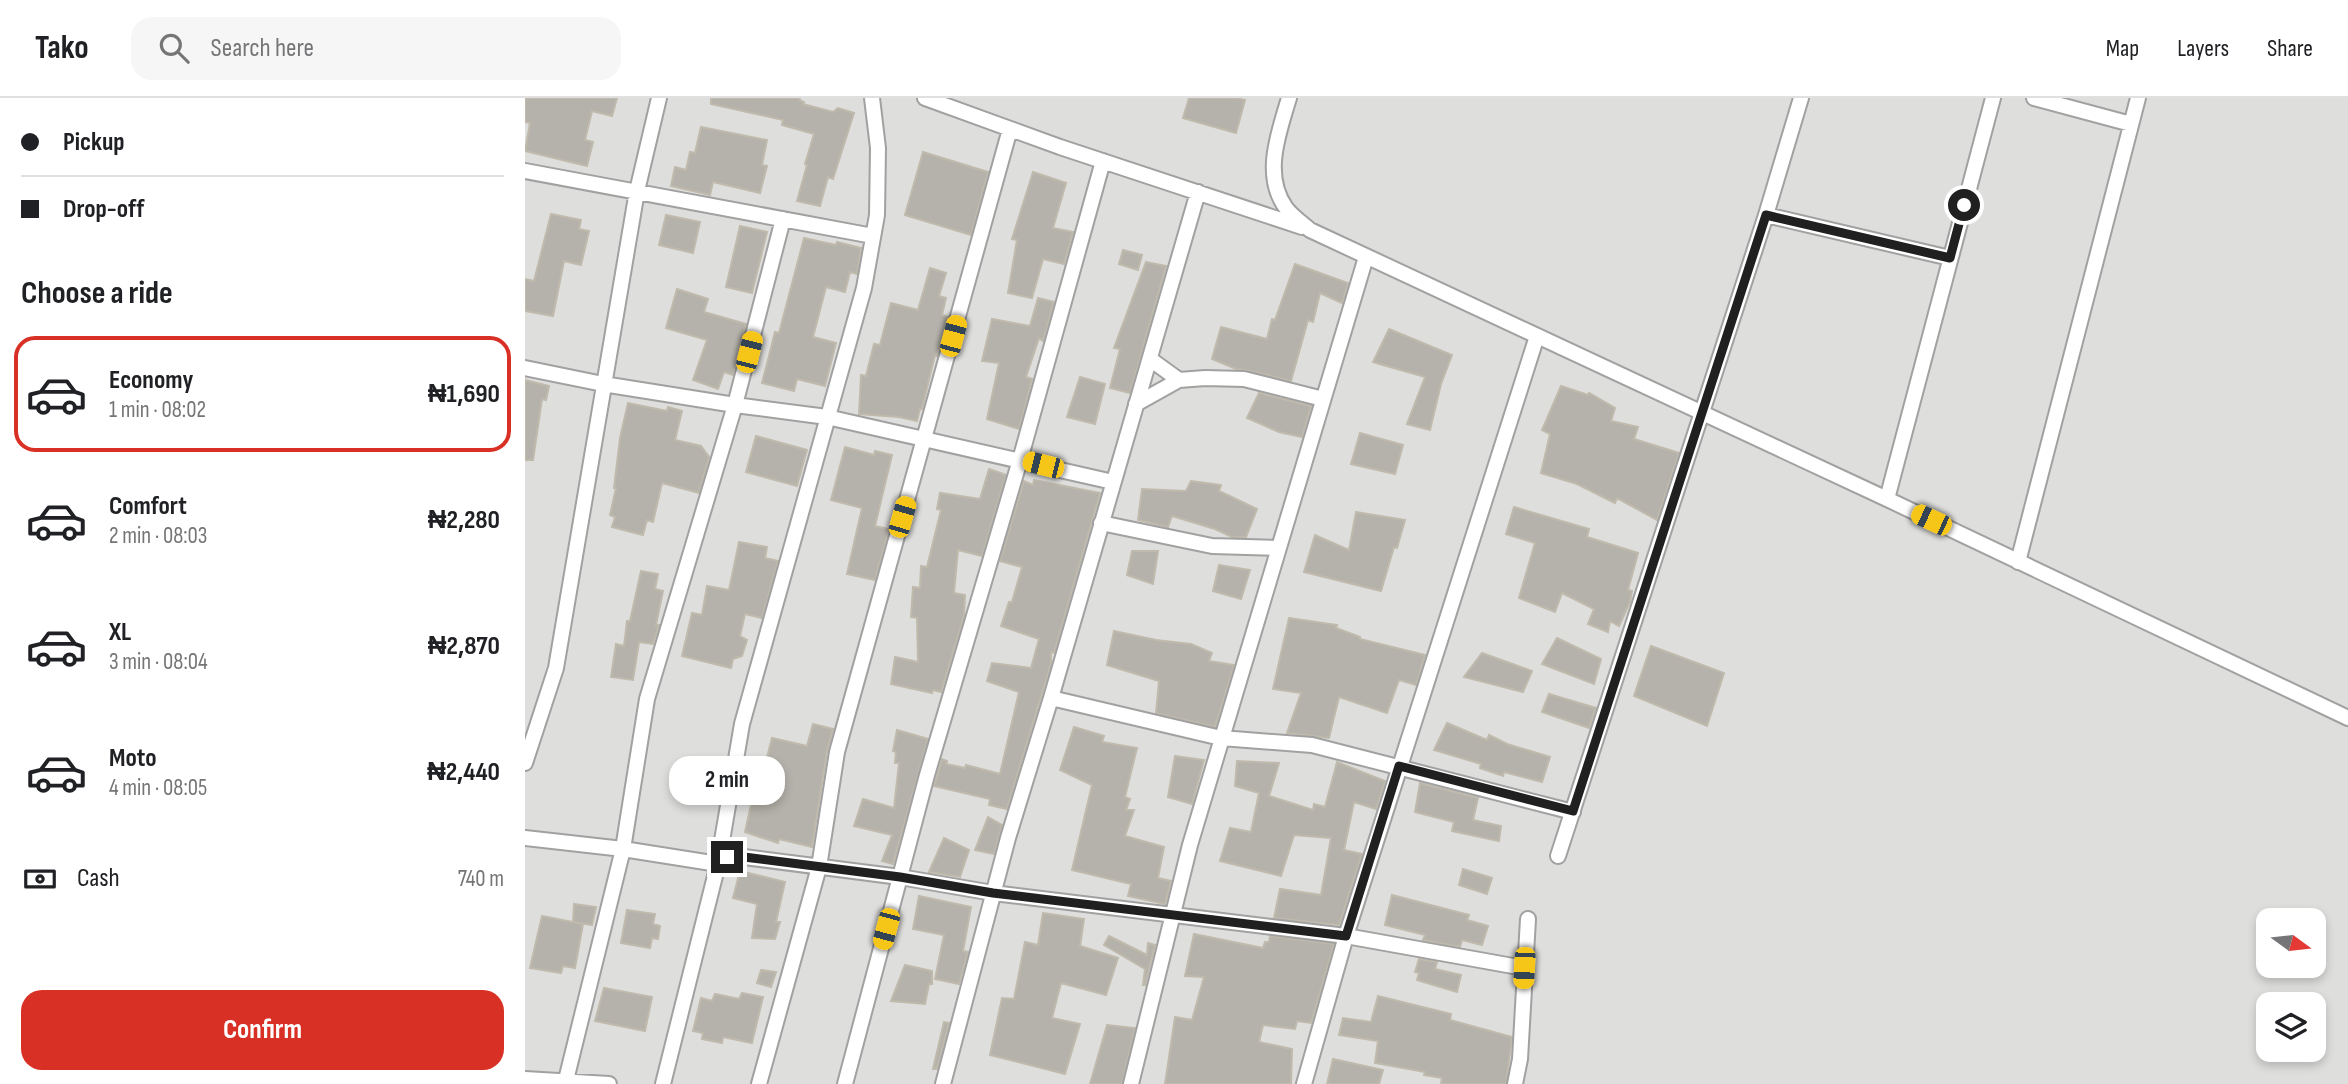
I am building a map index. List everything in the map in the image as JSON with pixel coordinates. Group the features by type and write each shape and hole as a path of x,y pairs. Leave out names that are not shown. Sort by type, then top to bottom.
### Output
{"street":[{"path":"525,763 557,668 637,191 659,98"},
{"path":"663,1084 718,864 743,724 864,288 877,215 878,148 871,98"},
{"path":"925,98 1310,230 2348,718"},
{"path":"1289,98 1273,152 1277,188 1285,207 1310,230"},
{"path":"1558,856 1703,413 1801,98"},
{"path":"1887,499 1993,98"},
{"path":"2034,98 2131,124"},
{"path":"2018,562 2138,98"},
{"path":"759,1084 819,867 837,752 1010,128"},
{"path":"845,1084 900,877 1103,161"},
{"path":"525,171 873,236"},
{"path":"943,1084 993,893 1198,191"},
{"path":"1766,215 1950,258"},
{"path":"566,1080 623,849 647,699 735,405 783,219"},
{"path":"1131,1084 1172,913 1221,738 1366,257"},
{"path":"1304,1084 1346,936 1537,336"},
{"path":"1150,359 1179,380"},
{"path":"525,368 603,384 827,417 1113,482"},
{"path":"1136,404 1179,380 1244,379 1323,398"},
{"path":"1101,523 1212,546 1278,548"},
{"path":"1051,698 1221,738 1312,745 1573,811"},
{"path":"525,838 623,849 718,864 727,857 744,857 900,877 993,893 1346,936 1524,968"},
{"path":"1515,1084 1520,1059 1528,919"},
{"path":"525,1079 609,1084"}],"shaded area":[{"path":"525,98 2348,98 2348,1084 525,1084"}],"building":[{"path":"525,98 617,98 612,116 592,111 585,140 593,142 587,166 525,151 530,123 525,122"},
{"path":"711,98 800,98 803,104 833,112 838,108 854,113 833,179 828,177 820,206 797,201 814,134 782,125 783,120 711,104"},
{"path":"1189,98 1245,100 1236,133 1183,118"},
{"path":"701,127 767,140 762,165 767,166 760,193 713,182 710,195 671,186 675,167 686,170 690,152 695,153"},
{"path":"923,152 988,172 971,235 905,215"},
{"path":"1033,172 1066,183 1053,228 1073,232 1064,264 1043,259 1032,298 1008,293 1017,240 1012,239"},
{"path":"551,214 581,220 579,229 589,231 581,265 564,261 553,316 525,311 525,279 534,281"},
{"path":"666,215 700,222 693,253 659,245"},
{"path":"740,226 767,232 752,293 726,287"},
{"path":"804,238 861,248 857,274 850,272 845,292 826,287 813,337 836,343 825,386 797,379 794,391 762,383 775,332 779,333"},
{"path":"1123,250 1142,255 1138,270 1119,264"},
{"path":"1146,262 1166,266 1130,393 1110,388 1120,349 1114,348"},
{"path":"1295,264 1348,283 1342,303 1320,293 1313,322 1308,320 1291,381 1236,369 1212,359 1221,327 1267,339 1272,319 1275,320"},
{"path":"930,268 946,273 939,296 946,298 942,315 948,317 917,421 859,414 861,375 866,376 874,344 880,345 891,303 918,310"},
{"path":"677,289 708,299 704,312 746,324 733,375 724,372 718,389 693,380 707,340 666,328"},
{"path":"1038,298 1054,302 1043,341 1039,338 1026,377 1032,379 1019,429 987,419 999,363 982,361 992,319 1030,326"},
{"path":"1389,329 1452,355 1441,384 1430,430 1407,424 1425,377 1373,362"},
{"path":"1080,377 1105,384 1095,424 1067,417"},
{"path":"525,380 549,386 546,400 542,399 533,460 525,460"},
{"path":"1561,386 1588,395 1589,393 1615,408 1611,421 1638,427 1634,439 1679,453 1657,520 1617,498 1615,503 1577,484 1541,473 1550,434 1542,430"},
{"path":"1259,393 1311,406 1302,437 1279,432 1247,418"},
{"path":"628,403 667,411 668,407 682,411 675,440 701,446 709,457 699,493 662,483 653,522 647,520 643,535 612,527 615,517 610,515 616,488 620,438"},
{"path":"1360,433 1403,445 1395,474 1351,464"},
{"path":"756,436 807,450 797,486 746,472"},
{"path":"845,447 874,455 875,451 892,455 875,526 889,529 875,580 847,574 862,508 831,500"},
{"path":"989,469 1006,475 982,556 958,550 954,593 965,595 964,616 941,692 933,690 932,693 891,684 895,657 918,662 917,618 911,617 913,587 920,588 921,566 927,567 941,510 937,509 940,493 980,499"},
{"path":"1034,480 1100,493 1054,653 1051,652 1051,663 1007,809 989,805 990,799 934,786 942,759 947,761 946,764 965,768 966,765 1000,774 1019,692 987,681 992,663 1031,668 1039,639 1001,626 1009,602 1012,602 1022,567 1000,561 1024,481 1033,485"},
{"path":"1191,481 1221,485 1219,491 1257,509 1246,537 1232,537 1172,516 1168,527 1138,520 1142,489 1186,491"},
{"path":"1514,507 1589,529 1587,537 1638,553 1628,590 1632,591 1630,602 1619,626 1610,621 1608,632 1588,624 1594,609 1562,593 1555,612 1519,598 1535,543 1506,534"},
{"path":"1356,512 1405,520 1381,591 1304,572 1315,535 1349,550"},
{"path":"739,542 767,547 765,558 778,561 762,618 745,614 740,636 747,640 742,656 733,659 731,668 682,656 692,613 702,615 707,586 729,590"},
{"path":"1132,551 1158,551 1153,584 1127,575"},
{"path":"1219,565 1250,570 1241,599 1213,591"},
{"path":"641,571 658,574 655,589 663,591 656,625 659,625 653,644 639,642 633,680 611,677 616,644 624,646 627,621 630,621"},
{"path":"1289,618 1337,625 1336,628 1360,639 1425,655 1416,685 1399,680 1387,713 1339,697 1329,738 1287,733 1301,693 1273,689"},
{"path":"1114,631 1191,644 1212,653 1209,661 1234,665 1215,727 1156,713 1159,681 1107,665"},
{"path":"1557,638 1601,659 1594,684 1542,664"},
{"path":"1651,646 1724,673 1707,726 1634,696"},
{"path":"1482,653 1532,671 1523,692 1464,677"},
{"path":"1549,694 1596,708 1589,728 1542,712"},
{"path":"1447,723 1487,740 1489,735 1507,744 1550,757 1542,782 1504,772 1503,776 1480,768 1481,764 1434,750"},
{"path":"813,724 833,729 812,847 779,839 778,843 745,832 754,791 758,792 772,738 807,746"},
{"path":"1074,727 1104,736 1102,742 1137,748 1125,797 1130,799 1126,810 1134,810 1125,836 1164,847 1158,878 1171,881 1165,904 1128,896 1131,884 1072,870 1092,785 1060,770"},
{"path":"897,730 928,739 893,864 882,861 892,835 854,826 863,799 894,808 899,763 895,763 896,752 893,751"},
{"path":"1175,756 1204,760 1192,804 1168,797"},
{"path":"1237,761 1279,763 1269,796 1313,810 1314,804 1325,807 1337,762 1385,781 1376,809 1354,802 1344,850 1362,854 1339,925 1274,918 1280,889 1321,895 1331,838 1294,835 1281,876 1220,861 1230,828 1251,832 1259,793 1235,786"},
{"path":"1420,783 1478,798 1473,820 1501,826 1499,841 1452,831 1454,822 1415,812"},
{"path":"988,817 1002,825 994,854 975,850"},
{"path":"944,838 969,850 960,877 929,872"},
{"path":"1463,869 1492,878 1487,894 1459,885"},
{"path":"740,871 785,882 775,939 752,938 757,904 733,898"},
{"path":"1392,895 1469,915 1467,920 1488,926 1482,945 1462,940 1460,947 1423,940 1425,935 1385,925"},
{"path":"919,896 971,907 963,951 968,952 959,984 935,979 944,935 913,929"},
{"path":"574,904 596,907 592,925 573,922"},
{"path":"627,910 655,914 653,924 660,926 658,939 652,938 650,948 621,943"},
{"path":"1043,913 1084,919 1080,946 1118,958 1106,995 1061,983 1052,1018 1080,1024 1065,1074 990,1055 1002,998 1014,999 1025,942 1038,945"},
{"path":"542,916 583,924 575,968 563,966 561,973 530,968"},
{"path":"1194,934 1263,948 1265,942 1269,942 1270,936 1334,944 1311,1023 1297,1021 1295,1029 1263,1025 1259,1042 1292,1049 1291,1084 1165,1084 1175,1017 1192,1020 1204,977 1185,976"},
{"path":"1109,936 1147,955 1148,943 1155,945 1145,985 1145,969 1104,945"},
{"path":"1419,959 1437,962 1435,969 1461,975 1457,992 1417,980 1419,973 1415,972"},
{"path":"905,965 932,971 932,984 929,984 925,1004 891,1001"},
{"path":"761,970 776,972 771,987 757,983"},
{"path":"604,988 652,997 645,1031 595,1021"},
{"path":"742,993 763,997 752,1043 723,1037 722,1043 702,1039 703,1033 693,1031 701,998 712,1001 715,994 739,999"},
{"path":"1378,996 1451,1014 1450,1020 1512,1037 1506,1084 1441,1084 1442,1078 1424,1075 1425,1072 1375,1063 1378,1041 1339,1035 1343,1018 1371,1022"},
{"path":"944,1022 949,1023 937,1069 933,1069"},
{"path":"1107,1025 1135,1028 1122,1084 1090,1084"},
{"path":"1333,1059 1383,1070 1379,1084 1327,1084"}],"route":[{"path":"727,857 744,857 900,877 993,893 1346,936 1399,766 1573,811 1766,215 1950,258 1964,205"}]}
